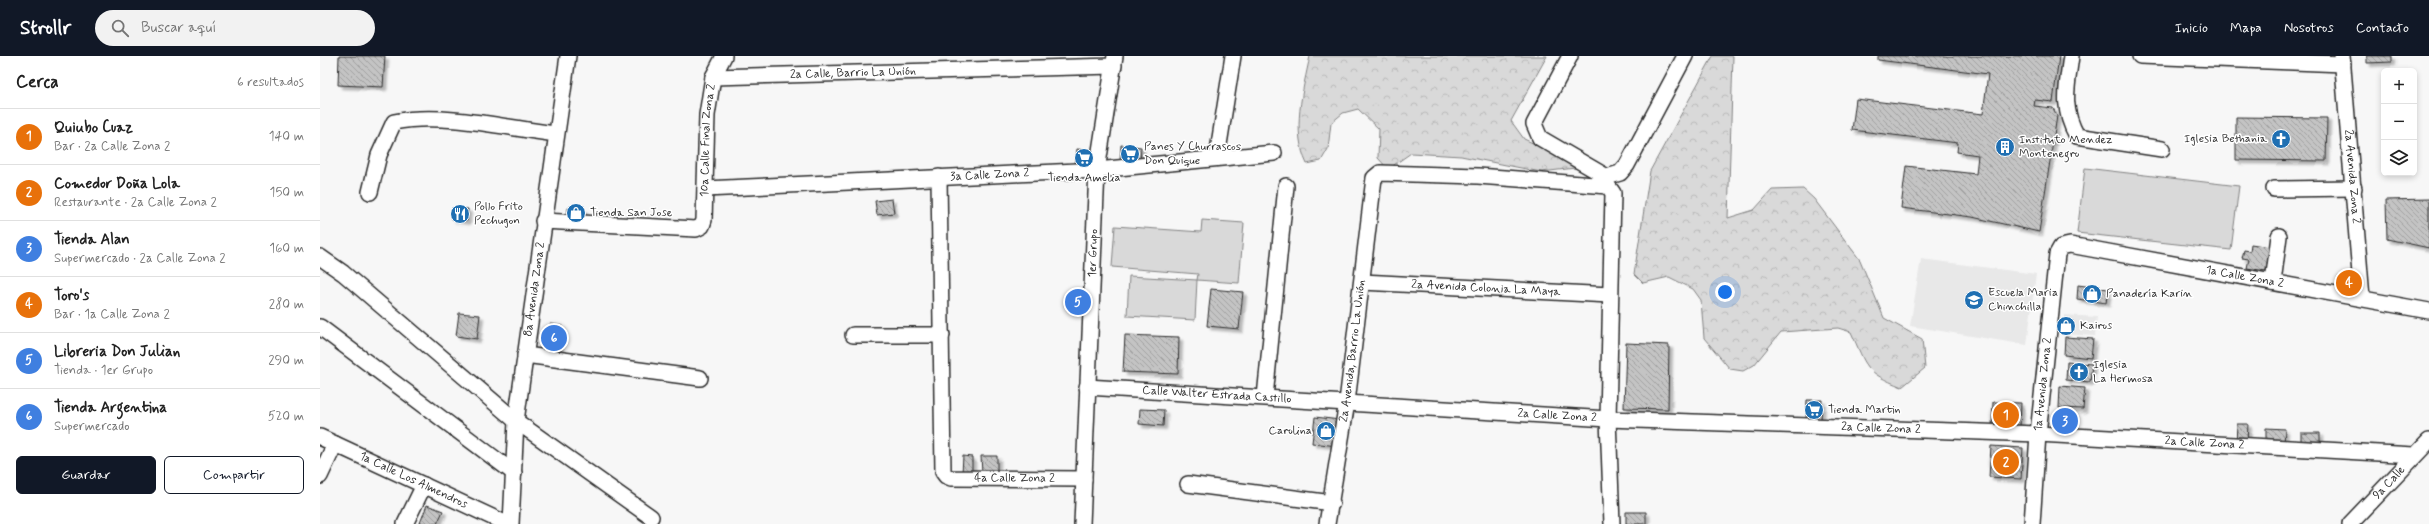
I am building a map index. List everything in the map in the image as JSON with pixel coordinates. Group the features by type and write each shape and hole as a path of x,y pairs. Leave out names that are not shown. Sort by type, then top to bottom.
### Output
{"street":[{"name":"8a Avenida Zona 2","path":"511,524 516,421 543,221 568,56"},
{"name":"10a Calle Final Zona 2","path":"543,221 696,229 702,226 705,189 707,115 712,77 724,56"},
{"path":"1217,158 1234,56"},
{"path":"1570,56 1534,124 1535,129 1540,138 1607,177 1620,173 1627,166 1684,56"},
{"path":"2071,56 2065,106 2069,123 2077,136 2162,148"},
{"path":"2140,56 2343,60"},
{"name":"2a Avenida Zona 2","path":"2343,60 2362,298"},
{"name":"2a Calle, Barrio La Unión","path":"712,77 1114,61"},
{"name":"1er Grupo","path":"1082,524 1097,170 1114,61"},
{"path":"370,192 379,154 394,122 414,118 435,118 556,134"},
{"name":"3a Calle Zona 2","path":"705,189 1097,170 1274,152"},
{"name":"2a Avenida, Barrio La Unión","path":"1327,524 1332,503 1347,402 1374,178 1380,173 1478,176 1608,186 1613,193 1610,295"},
{"path":"853,335 942,335 940,177"},
{"path":"1265,397 1286,186"},
{"path":"2274,189 2354,188"},
{"path":"2273,282 2279,236"},
{"name":"1a Calle Zona 2","path":"2061,247 2070,245 2429,311"},
{"name":"1a Avenida Zona 2","path":"2032,524 2038,434 2057,254 2061,247"},
{"path":"320,256 343,273 516,421 651,517"},
{"name":"2a Avenida Colonia La Maya","path":"1362,282 1610,295"},
{"path":"1610,295 1608,419 1612,524"},
{"path":"320,327 514,473"},
{"name":"4a Calle Zona 2","path":"942,335 943,472 946,476 1084,479"},
{"path":"525,355 700,378"},
{"name":"Calle Walter Estrada Castillo","path":"1087,387 1347,402"},
{"name":"2a Calle Zona 2","path":"1347,402 1608,419 2038,434 2414,455"},
{"name":"1a Calle Los Almendros","path":"320,437 506,524"},
{"name":"9a Calle","path":"2350,524 2414,455 2429,441"},
{"path":"320,476 335,444"},
{"path":"1188,484 1332,503"},
{"path":"405,524 424,485"}],"shaded area":[{"name":"Escuela Maria Chinchilla","path":"1921,259 2036,274 2027,345 1910,326"},
{"path":"2064,315 2097,317 2095,336 2063,334"}],"green space":[{"path":"1310,56 1547,56 1511,121 1524,139 1584,167 1541,172 1461,156 1411,153 1388,169 1378,158 1379,129 1358,109 1343,113 1331,123 1328,149 1321,161 1307,164 1302,151 1299,124 1302,96"},
{"path":"1713,56 1733,56 1728,218 1754,210 1772,190 1803,189 1814,199 1860,260 1884,318 1922,339 1925,368 1902,387 1880,377 1873,372 1864,361 1851,332 1838,328 1781,332 1754,365 1743,371 1730,369 1704,338 1701,300 1693,289 1669,277 1643,283 1634,274 1650,171"},
{"path":"2085,168 2239,186 2231,250 2077,233"},
{"path":"1202,220 1244,223 1239,283 1197,280 1198,274 1112,267 1115,226 1201,232"},
{"path":"1129,276 1197,280 1195,320 1127,316"}],"building":[{"path":"339,56 385,56 383,87 338,85"},
{"name":"Instituto Mendez Montenegro","path":"1878,56 2059,56 2053,102 2035,100 2034,106 2053,108 2057,116 2039,232 1972,217 1901,208 1906,166 1976,174 1978,155 1957,152 1958,143 1852,130 1856,99 1983,114 1988,74 1878,60"},
{"path":"2367,56 2392,56 2392,62 2367,63"},
{"name":"Iglesia Bethania","path":"2236,117 2327,118 2326,161 2236,160"},
{"name":"Panes Y Churrascos Don Quique","path":"1121,145 1141,147 1140,163 1120,161"},
{"name":"Tienda Amelia","path":"1077,149 1094,151 1092,168 1075,166"},
{"path":"892,199 894,213 877,215 875,201"},
{"path":"2429,199 2429,248 2387,239 2386,200"},
{"name":"Pollo Frito Pechugon","path":"453,208 468,209 467,221 452,219"},
{"name":"Tienda San Jose","path":"568,208 584,209 583,217 567,216"},
{"path":"2251,244 2270,247 2266,271 2247,268 2249,259 2242,258 2244,250 2250,251"},
{"path":"2338,277 2361,280 2360,290 2337,287"},
{"name":"Panadería Karin","path":"2078,285 2108,289 2106,303 2077,299"},
{"path":"1211,289 1243,292 1239,329 1207,326"},
{"path":"1066,296 1090,297 1089,308 1065,306"},
{"path":"459,313 480,315 477,339 456,336"},
{"path":"550,324 562,326 559,351 547,349"},
{"path":"1125,335 1179,337 1178,374 1123,372"},
{"path":"2065,337 2093,339 2091,358 2064,355"},
{"path":"1626,343 1669,345 1668,409 1624,408"},
{"name":"Iglesia La Hermosa","path":"2067,362 2092,364 2090,382 2066,380"},
{"path":"2060,386 2085,388 2083,409 2059,408"},
{"name":"Tienda Martin","path":"1807,400 1822,400 1821,421 1806,420"},
{"path":"1993,402 2021,403 2020,428 1992,427"},
{"path":"1140,409 1164,410 1163,426 1139,424"},
{"path":"2058,411 2075,414 2072,431 2055,428"},
{"name":"Carolina","path":"1315,417 1340,420 1337,446 1312,443"},
{"path":"2237,424 2248,424 2247,443 2236,443"},
{"path":"2266,428 2285,429 2284,444 2266,444"},
{"path":"2301,433 2320,433 2320,446 2301,446"},
{"path":"1991,446 2023,448 2021,479 1989,477"},
{"path":"963,456 972,457 972,473 962,473"},
{"path":"981,456 997,456 997,473 982,473"},
{"path":"427,505 443,511 437,524 420,523"},
{"path":"1626,512 1646,512 1646,524 1626,524"}],"place":[{"name":"Iglesia Bethania","path":"2281,139"},
{"name":"Instituto Mendez Montenegro","path":"2005,147"},
{"name":"Panes Y Churrascos Don Quique","path":"1130,154"},
{"name":"Tienda Amelia","path":"1084,158"},
{"name":"Tienda San Jose","path":"576,213"},
{"name":"Pollo Frito Pechugon","path":"460,214"},
{"name":"Toro's","path":"2349,283"},
{"name":"Panadería Karin","path":"2092,294"},
{"name":"Escuela Maria Chinchilla","path":"1974,300"},
{"name":"Libreria Don Julian","path":"1078,302"},
{"name":"Kairos","path":"2066,326"},
{"name":"Tienda Argentina","path":"554,338"},
{"name":"Iglesia La Hermosa","path":"2079,372"},
{"name":"Tienda Martin","path":"1814,410"},
{"name":"Quiubo Cuaz","path":"2006,415"},
{"name":"Tienda Alan","path":"2065,421"},
{"name":"Carolina","path":"1326,431"},
{"name":"Comedor Doña Lola","path":"2006,462"}]}
